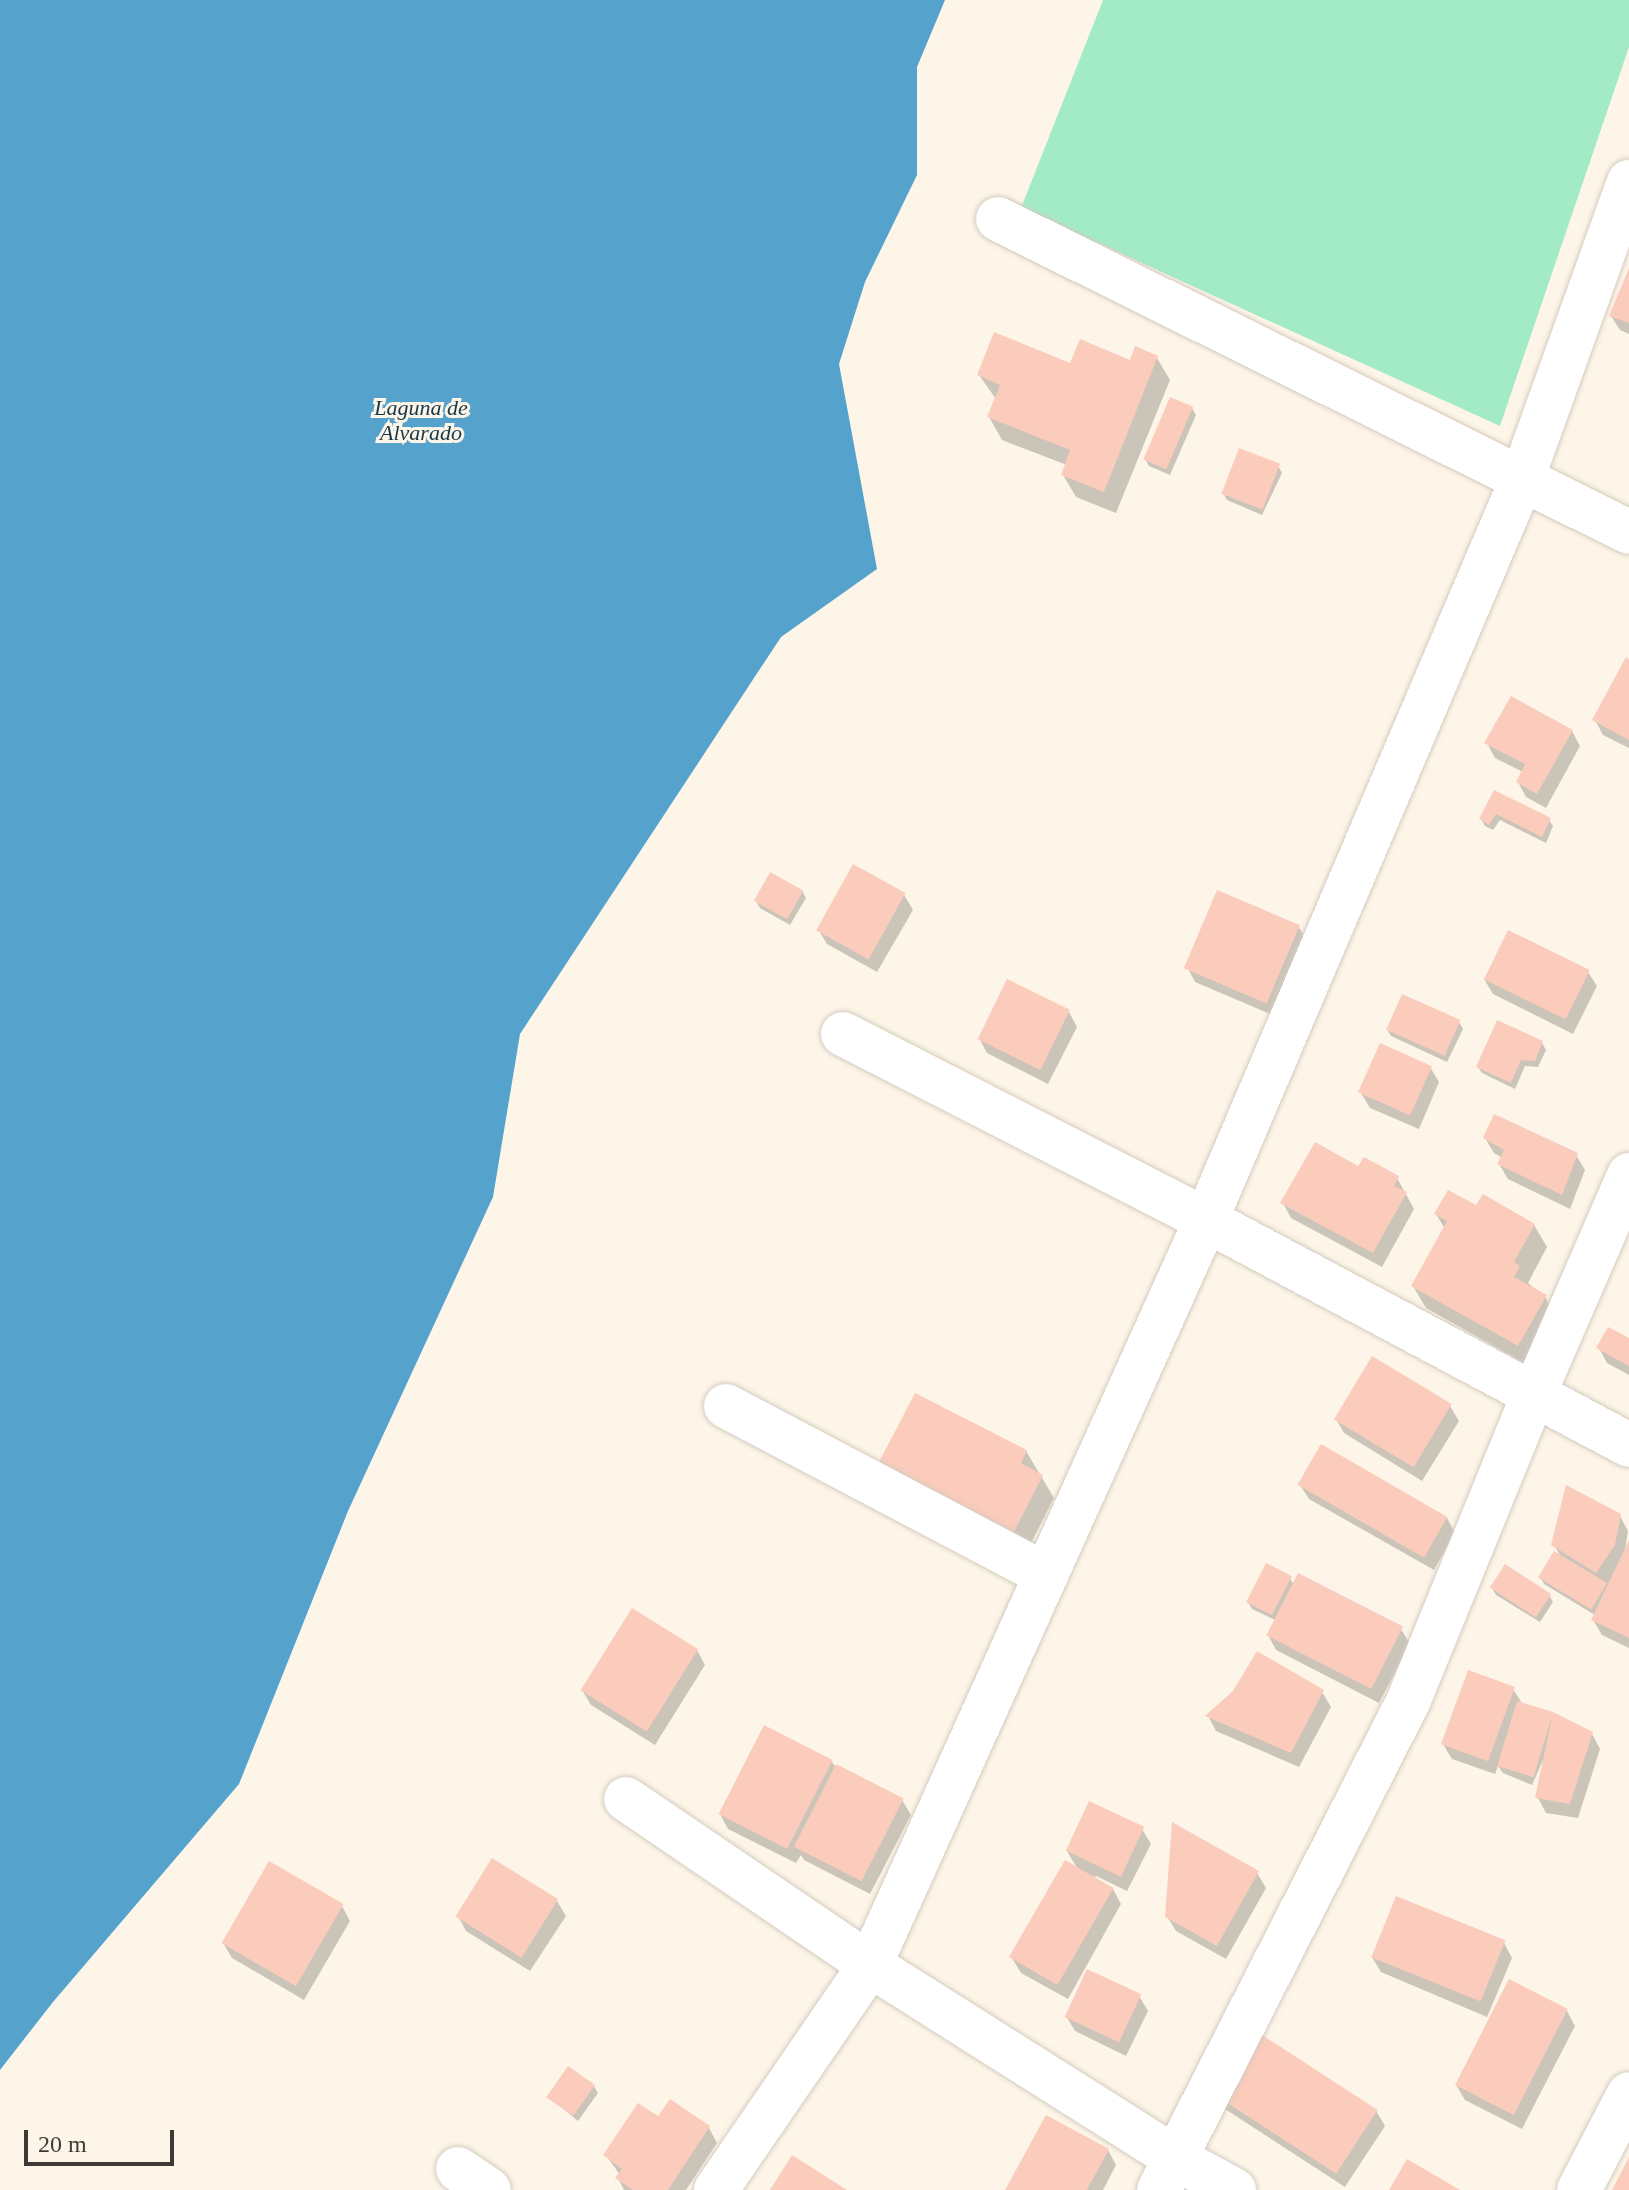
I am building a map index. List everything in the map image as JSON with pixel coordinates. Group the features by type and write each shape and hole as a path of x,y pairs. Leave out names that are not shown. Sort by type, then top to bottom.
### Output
{"street":[{"path":"716,2190 870,1965 1206,1220 1522,479 1629,182"},
{"path":"998,219 1629,532"},
{"path":"843,1034 1206,1220 1629,1445"},
{"path":"1168,2175 1408,1702 1534,1394 1629,1175"},
{"path":"726,1406 1046,1575"},
{"path":"626,1799 870,1965 1168,2175 1234,2190"},
{"path":"1579,2190 1629,2094"}],"green space":[{"path":"1103,0 1629,0 1629,47 1500,426 1021,208"}],"water":[{"name":"Laguna de Alvarado","path":"0,0 945,0 917,67 917,175 865,282 839,364 877,569 781,637 520,1034 493,1197 348,1511 239,1784 53,2002 0,2070"}],"building":[{"path":"1629,268 1629,323 1609,316"},
{"path":"994,332 1070,363 1080,339 1130,360 1135,346 1158,356 1104,492 1061,475 1070,450 987,417 1000,385 977,375"},
{"path":"1170,397 1193,407 1166,469 1143,460"},
{"path":"1239,448 1280,464 1263,510 1221,494"},
{"path":"1626,657 1629,659 1629,740 1592,720"},
{"path":"1511,696 1573,730 1537,794 1516,782 1525,764 1484,743"},
{"path":"1494,790 1551,818 1542,837 1496,814 1489,825 1479,819"},
{"path":"853,864 905,893 869,960 816,930"},
{"path":"770,872 803,890 787,919 754,901"},
{"path":"1217,890 1300,925 1267,1003 1184,968"},
{"path":"1508,930 1590,970 1566,1019 1484,979"},
{"path":"1007,979 1070,1010 1041,1070 978,1039"},
{"path":"1402,994 1460,1020 1445,1056 1386,1030"},
{"path":"1497,1020 1543,1041 1535,1061 1521,1060 1511,1083 1476,1067"},
{"path":"1380,1043 1432,1066 1410,1116 1358,1092"},
{"path":"1494,1114 1578,1153 1562,1195 1497,1164 1504,1150 1483,1138"},
{"path":"1315,1142 1358,1166 1364,1157 1399,1176 1394,1186 1407,1192 1373,1253 1280,1203"},
{"path":"1448,1190 1476,1205 1483,1194 1535,1224 1514,1262 1520,1266 1514,1277 1547,1295 1518,1346 1411,1286 1447,1221 1434,1214"},
{"path":"1608,1327 1629,1338 1629,1366 1596,1348"},
{"path":"1372,1356 1452,1404 1414,1467 1334,1419"},
{"path":"915,1393 1027,1450 1021,1463 1043,1475 1013,1534 877,1466"},
{"path":"1321,1444 1447,1517 1424,1558 1298,1485"},
{"path":"1566,1485 1621,1514 1615,1545 1596,1573 1551,1545"},
{"path":"1629,1540 1629,1638 1591,1620"},
{"path":"1554,1551 1607,1583 1591,1610 1538,1578"},
{"path":"1266,1563 1292,1576 1272,1615 1246,1602"},
{"path":"1505,1564 1551,1594 1536,1617 1490,1587"},
{"path":"1298,1573 1403,1627 1371,1689 1266,1635"},
{"path":"632,1608 698,1649 647,1732 581,1690"},
{"path":"1257,1651 1324,1690 1291,1753 1205,1716 1233,1691"},
{"path":"1468,1670 1515,1687 1488,1761 1441,1744"},
{"path":"1517,1701 1553,1712 1533,1777 1497,1766"},
{"path":"1553,1712 1593,1732 1570,1804 1535,1798"},
{"path":"764,1725 833,1760 787,1849 719,1814"},
{"path":"836,1764 904,1799 861,1881 794,1847"},
{"path":"1089,1801 1144,1827 1121,1877 1066,1851"},
{"path":"1172,1822 1259,1871 1217,1946 1165,1917"},
{"path":"492,1858 558,1899 522,1958 455,1917"},
{"path":"1065,1860 1113,1888 1057,1985 1009,1957"},
{"path":"269,1861 343,1904 296,1986 222,1943"},
{"path":"1396,1896 1505,1940 1481,2001 1371,1957"},
{"path":"1087,1969 1141,1994 1119,2042 1065,2017"},
{"path":"1509,1979 1568,2009 1514,2115 1455,2085"},
{"path":"1256,2031 1378,2110 1336,2174 1215,2095"},
{"path":"568,2066 595,2085 573,2116 546,2097"},
{"path":"670,2099 710,2126 668,2190 633,2190 615,2178 622,2169 603,2155 638,2103 658,2116"},
{"path":"1046,2115 1109,2149 1087,2190 1005,2190"},
{"path":"792,2155 847,2190 770,2190"},
{"path":"1629,2157 1629,2190 1612,2190"},
{"path":"1407,2159 1460,2190 1389,2190"}]}
